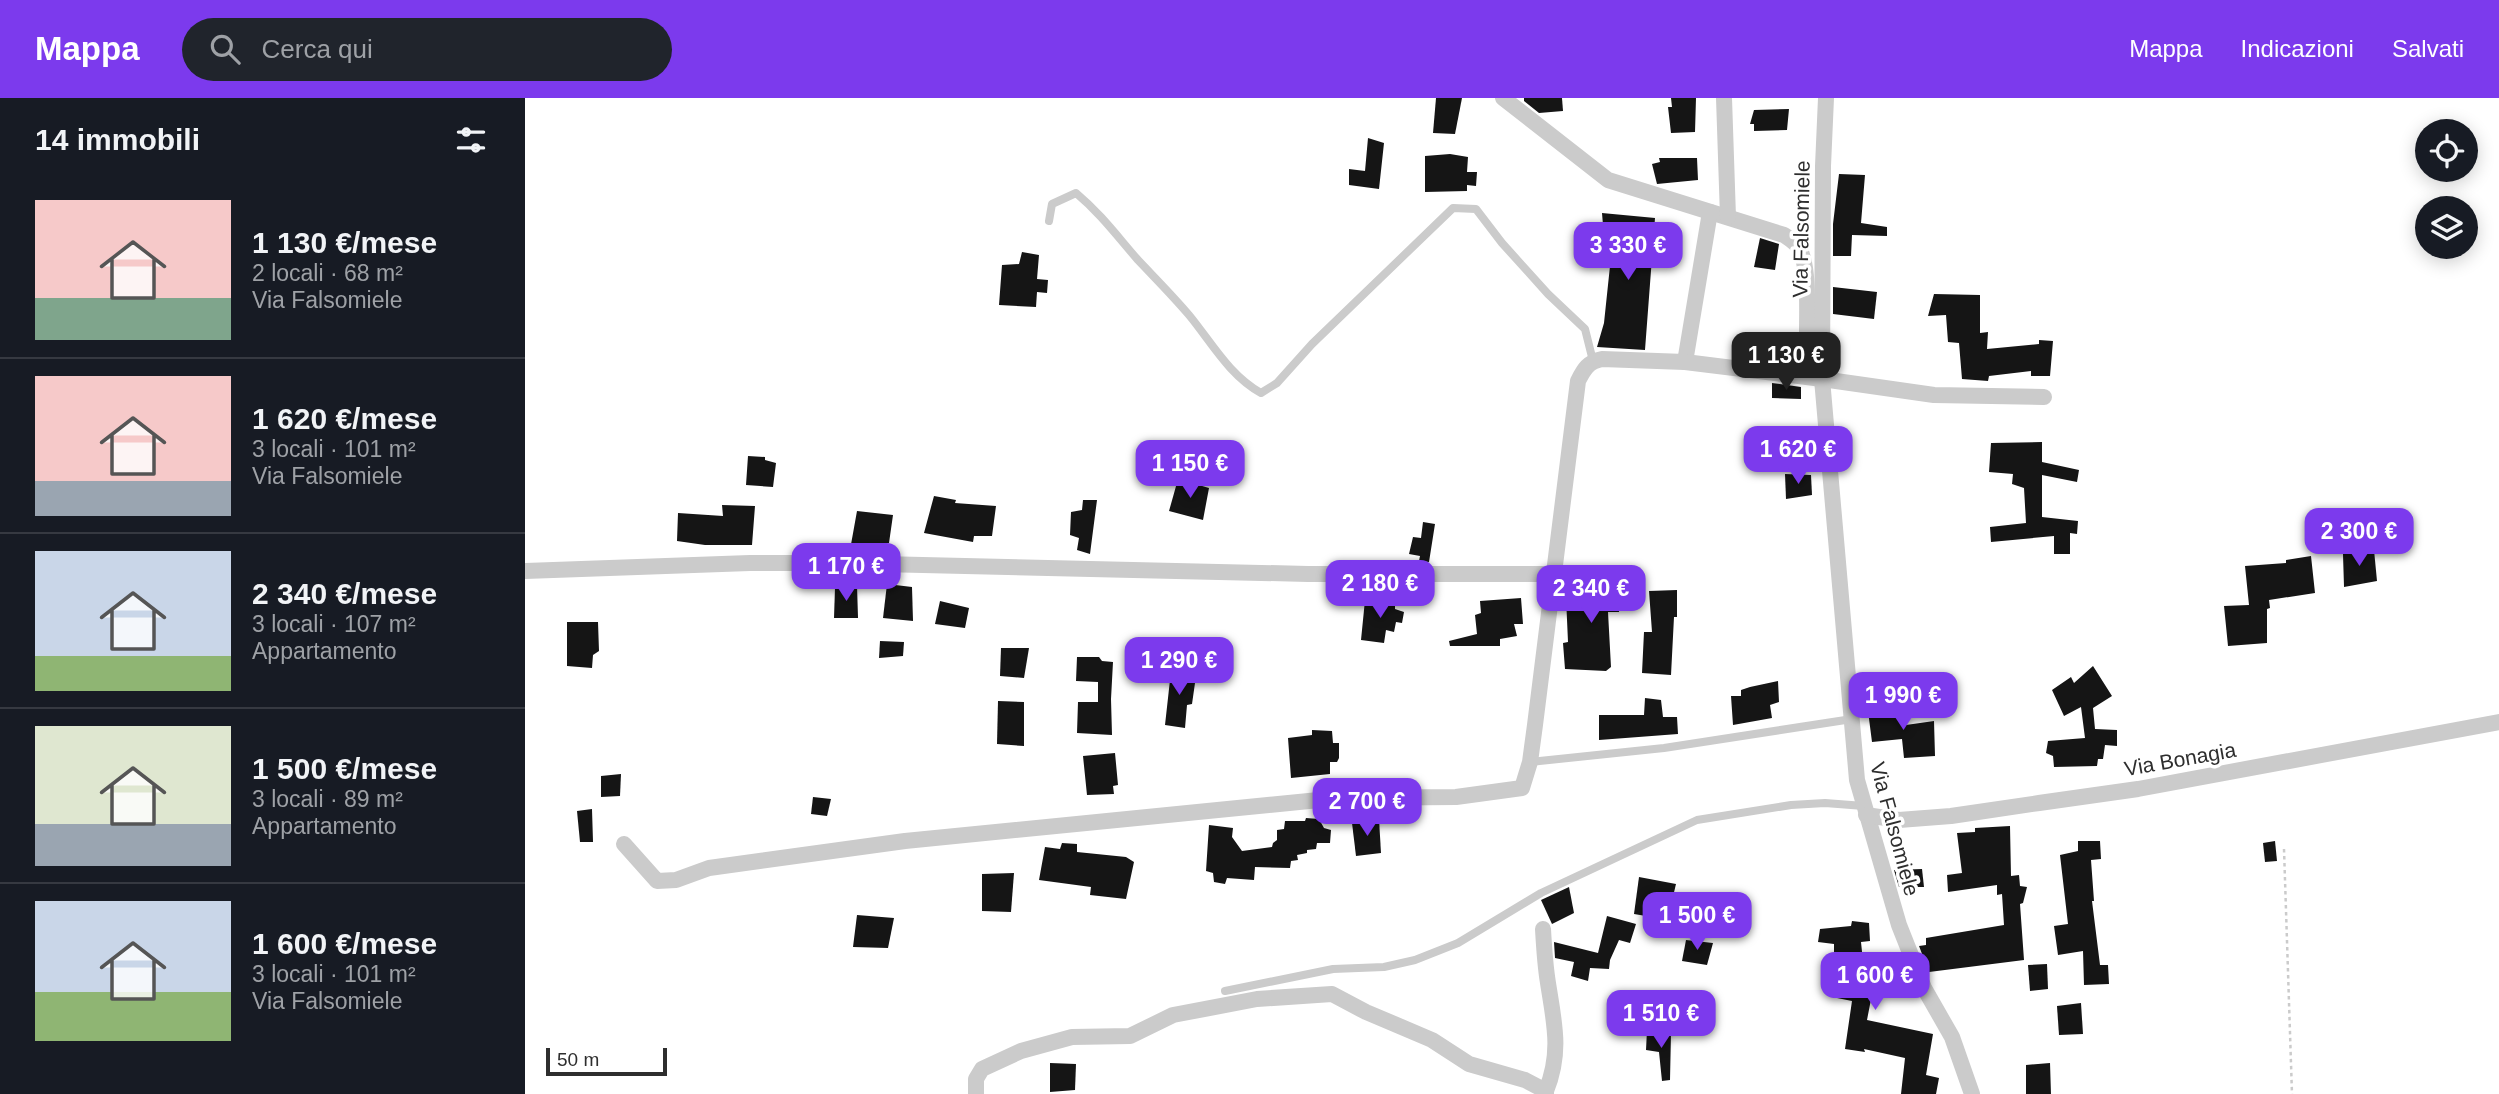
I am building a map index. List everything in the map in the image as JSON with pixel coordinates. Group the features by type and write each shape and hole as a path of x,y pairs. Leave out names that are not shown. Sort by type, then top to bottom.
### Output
{"street":[{"path":"1503,98 1608,180 1784,235 1794,241 1801,251 1807,294 1807,333 1821,342"},
{"path":"1724,98 1728,217"},
{"name":"Via Falsomiele","path":"1826,98 1822,379 1857,780 1899,925 1924,988 1952,1037 1972,1094"},
{"path":"1685,362 1710,212"},
{"path":"624,845 657,881 676,880 709,868 905,841 1339,797 1455,797 1522,788 1530,762 1556,574 1569,438 1578,380 1585,367 1594,360 1685,362 1934,395 2044,397"},
{"path":"525,571 838,563 1294,574 1556,574"},
{"name":"Via Bonagia","path":"1865,811 1899,820 1951,816 2113,792 2499,722"},
{"path":"976,1094 976,1079 982,1069 1021,1051 1072,1037 1130,1037 1173,1015 1257,999 1332,994 1366,1012 1432,1040 1469,1063 1525,1080 1546,1092 1554,1071 1556,1027 1543,929"}],"lane":[{"path":"1048,221 1052,204 1076,193 1091,205 1245,384 1261,393 1277,383 1312,344 1453,208 1476,209 1548,294 1585,329 1594,360"},
{"path":"1530,762 1664,748 1852,719"},
{"path":"1225,991 1333,969 1384,967 1415,960 1458,943 1541,893 1697,820 1791,805 1825,803 1865,811"}],"path":[{"path":"2284,849 2292,1094"}],"building":[{"path":"1436,98 1462,98 1455,134 1433,133"},
{"path":"1524,98 1562,98 1563,111 1539,113 1524,101"},
{"path":"1671,98 1696,98 1695,132 1671,133 1668,107 1672,107"},
{"path":"1789,109 1787,130 1754,131 1754,124 1750,124 1754,110"},
{"path":"1368,138 1384,143 1379,189 1349,185 1349,169 1365,171"},
{"path":"1450,154 1468,157 1467,172 1477,172 1476,186 1467,185 1467,191 1425,192 1425,156"},
{"path":"1659,158 1697,158 1698,180 1657,184 1652,164 1660,162"},
{"path":"1839,174 1865,175 1861,223 1887,227 1887,236 1852,235 1851,256 1833,256 1833,224"},
{"path":"1602,213 1655,218 1645,350 1597,347 1604,323 1614,228 1603,225"},
{"path":"1760,238 1779,244 1775,270 1754,267"},
{"path":"1022,252 1039,255 1037,279 1048,280 1047,293 1037,292 1036,307 999,305 1002,265 1019,264"},
{"path":"1833,287 1877,292 1874,319 1833,314"},
{"path":"1934,294 1980,295 1980,333 1988,332 1987,349 2039,344 2039,340 2053,341 2050,376 2031,376 2031,371 1989,376 1988,381 1962,379 1959,343 1948,342 1946,315 1928,316"},
{"path":"1772,383 1801,387 1801,399 1772,398"},
{"path":"2042,442 2042,462 2079,470 2077,482 2042,475 2042,517 2078,521 2077,534 2070,533 2070,554 2054,554 2054,536 1991,542 1990,527 2026,523 2024,488 2012,484 2013,474 1989,472 1991,443"},
{"path":"748,456 765,457 765,460 776,463 773,487 746,485"},
{"path":"1785,474 1811,475 1812,495 1786,499"},
{"path":"1178,479 1209,488 1203,520 1169,511"},
{"path":"934,496 956,500 955,503 996,506 992,536 974,536 973,542 924,533"},
{"path":"1083,500 1097,500 1090,554 1077,550 1079,538 1070,535 1071,512 1082,510"},
{"path":"722,505 755,506 752,545 705,545 677,541 678,513 723,516"},
{"path":"857,511 893,515 889,543 874,543 872,552 850,550"},
{"path":"1423,522 1435,524 1429,562 1419,561 1420,556 1409,554 1413,537 1421,538"},
{"path":"2374,550 2377,581 2344,587 2343,554"},
{"path":"2311,556 2315,593 2269,600 2267,643 2228,646 2224,606 2249,605 2245,566 2286,563 2286,560"},
{"path":"1583,577 1621,579 1621,592 1618,592 1619,612 1608,612 1611,667 1606,671 1565,669 1563,643 1568,642 1566,597 1575,598 1574,593 1584,591"},
{"path":"887,584 912,587 913,621 883,618"},
{"path":"857,586 858,618 834,618 835,588"},
{"path":"1677,590 1671,675 1642,673 1644,632 1652,632 1649,591"},
{"path":"1521,598 1523,624 1514,624 1517,636 1500,639 1500,646 1450,646 1449,641 1477,634 1475,615 1481,613 1480,601"},
{"path":"1365,600 1395,602 1395,609 1404,612 1402,623 1396,622 1394,632 1386,630 1384,643 1361,640"},
{"path":"940,601 969,608 965,628 935,624"},
{"path":"567,622 598,622 599,651 593,655 592,668 567,666"},
{"path":"880,641 904,642 903,656 879,658"},
{"path":"1001,648 1029,648 1024,678 1000,676"},
{"path":"1077,657 1099,657 1102,661 1113,662 1112,735 1077,733 1078,702 1098,702 1098,682 1076,681"},
{"path":"1172,662 1184,662 1182,680 1195,683 1192,704 1187,705 1185,728 1165,725"},
{"path":"2093,666 2112,696 2093,708 2095,729 2117,730 2117,746 2105,745 2103,759 2098,759 2097,766 2054,767 2053,756 2046,753 2048,741 2085,738 2081,707 2064,716 2052,690 2071,677 2074,683"},
{"path":"1778,681 1779,702 1770,705 1772,718 1733,725 1731,696 1741,696 1741,690"},
{"path":"1645,698 1661,700 1663,717 1677,717 1678,734 1599,740 1599,715 1644,715"},
{"path":"998,701 1024,702 1024,746 997,744"},
{"path":"1901,707 1906,725 1934,721 1935,756 1904,758 1902,739 1872,742 1868,711"},
{"path":"1312,730 1332,731 1333,743 1339,743 1339,758 1337,762 1330,762 1330,774 1291,778 1288,738 1312,735"},
{"path":"1115,753 1118,785 1113,786 1114,794 1087,795 1083,756"},
{"path":"621,774 620,796 601,797 601,776"},
{"path":"813,797 831,799 827,816 811,814"},
{"path":"592,809 593,842 580,842 577,811"},
{"path":"1306,818 1319,819 1324,828 1331,830 1330,843 1317,843 1316,849 1297,855 1298,860 1291,861 1290,868 1255,867 1254,880 1227,878 1225,884 1214,882 1213,873 1206,871 1209,825 1233,828 1232,837 1242,851 1272,847 1277,840 1277,830 1284,829 1285,821 1305,821"},
{"path":"1379,819 1381,853 1356,856 1352,823"},
{"path":"2010,826 2011,876 2019,875 2020,886 2027,887 2023,903 2020,904 2024,960 1929,972 1919,946 1926,945 1926,938 2004,925 2002,894 1997,895 1997,885 1948,892 1947,875 1962,873 1957,833 1975,832 1975,828"},
{"path":"2078,841 2100,841 2101,859 2091,860 2092,901 2100,965 2108,965 2109,984 2084,985 2083,951 2058,955 2054,926 2068,924 2060,855 2078,851"},
{"path":"2275,841 2277,861 2265,862 2263,843"},
{"path":"1062,843 1077,844 1077,852 1126,857 1134,862 1126,899 1090,895 1091,887 1039,880 1045,847 1060,849"},
{"path":"1922,869 1924,887 1899,887 1894,870"},
{"path":"1014,873 1011,912 982,911 982,874"},
{"path":"1639,877 1676,884 1669,913 1664,919 1634,914"},
{"path":"1569,887 1574,913 1552,924 1541,900"},
{"path":"857,915 894,918 888,948 853,947"},
{"path":"1607,916 1636,924 1630,943 1619,940 1609,969 1590,968 1588,981 1571,976 1574,962 1555,958 1554,942 1598,953"},
{"path":"1852,921 1869,923 1870,941 1861,942 1864,971 1873,972 1881,983 1873,989 1867,1020 1933,1034 1926,1075 1939,1078 1936,1094 1901,1094 1905,1058 1864,1049 1865,1052 1845,1049 1852,1001 1832,997 1827,991 1847,955 1834,958 1834,944 1818,942 1820,929 1851,926"},
{"path":"1686,940 1713,943 1707,965 1682,961"},
{"path":"2047,964 2048,989 2030,991 2028,965"},
{"path":"2081,1003 2083,1034 2059,1035 2057,1006"},
{"path":"1647,1030 1671,1033 1670,1080 1662,1081 1659,1052 1646,1050"},
{"path":"1050,1063 1076,1064 1075,1090 1050,1092"},
{"path":"2050,1063 2051,1094 2026,1094 2026,1065"}]}
